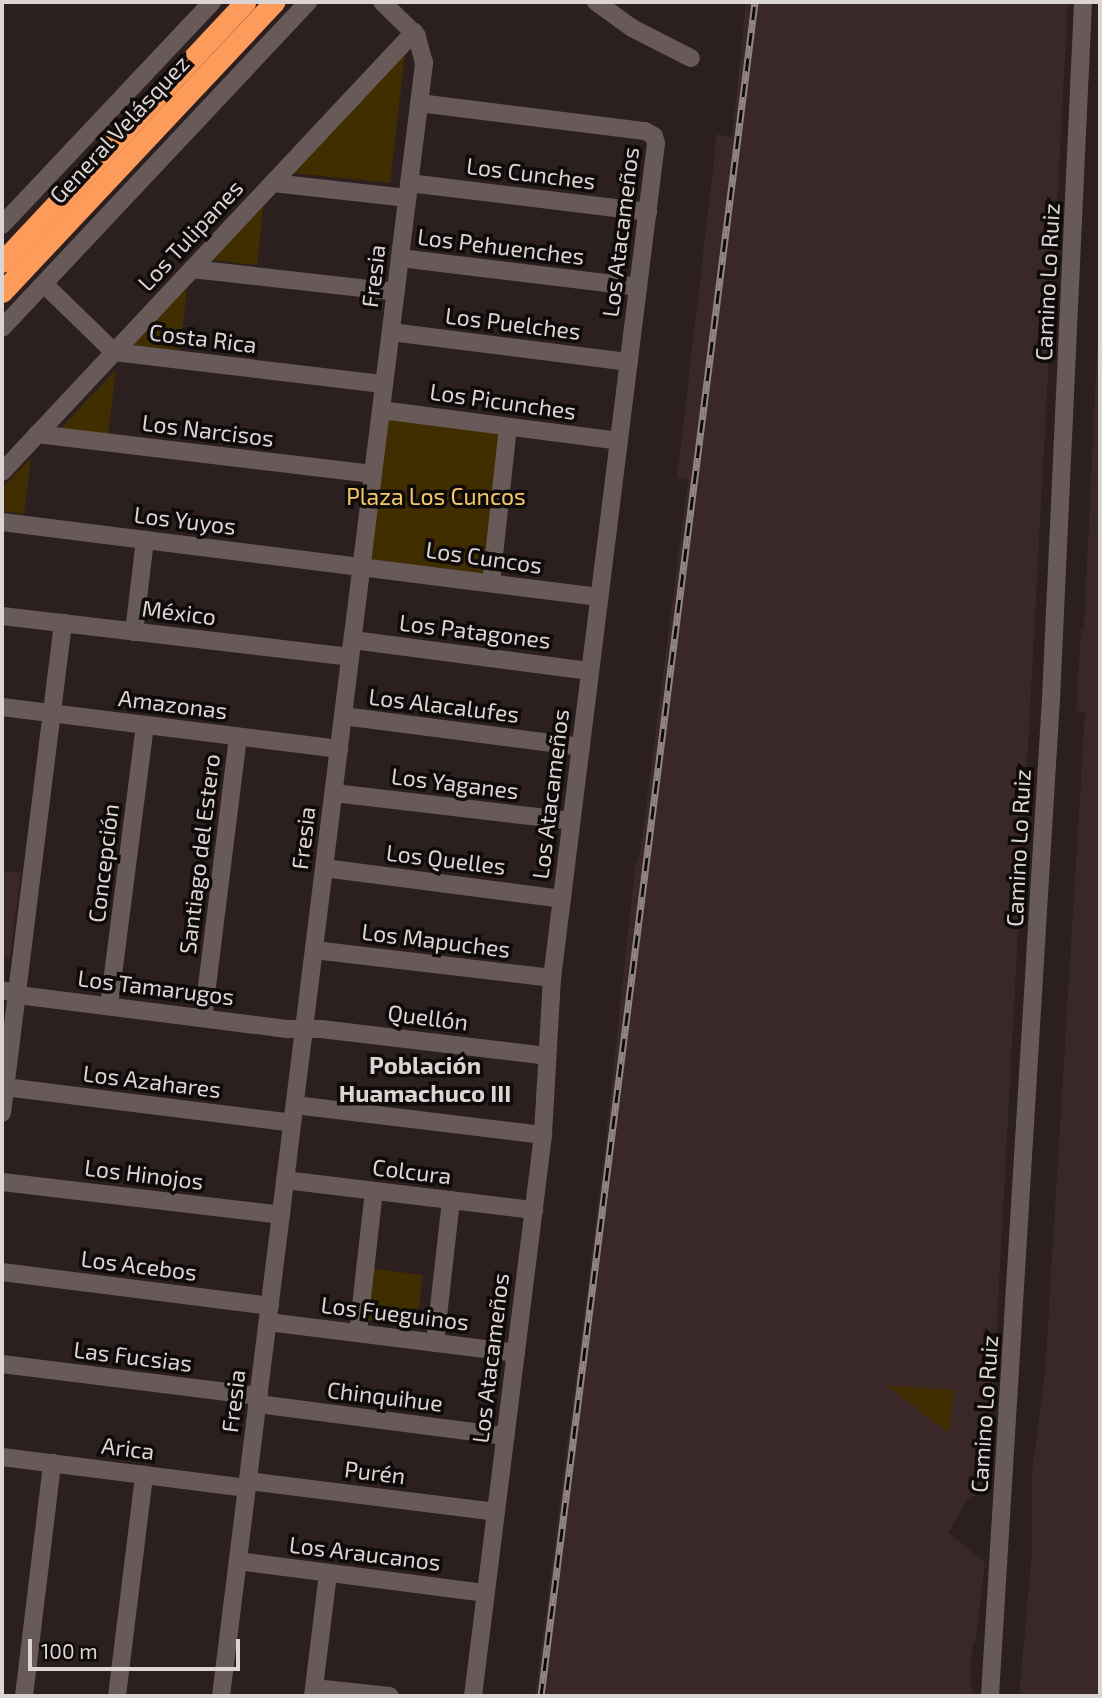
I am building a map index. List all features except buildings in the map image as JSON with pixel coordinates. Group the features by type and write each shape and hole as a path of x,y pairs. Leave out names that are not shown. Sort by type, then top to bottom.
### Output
{"highway":[{"name":"General Velásquez","path":"2,262 245,2"},
{"name":"General Velásquez","path":"2,292 274,2"}],"street":[{"path":"2,225 212,2"},
{"path":"2,328 308,2"},
{"path":"382,2 414,32"},
{"path":"596,2 632,28 691,58"},
{"name":"Camino Lo Ruiz","path":"990,1696 1050,713 1083,2"},
{"name":"Fresia","path":"221,1696 419,103 424,55 414,32"},
{"name":"Los Tulipanes","path":"2,472 414,32"},
{"name":"Los Atacameños","path":"419,103 650,133 656,143 552,978 543,1135 473,1696"},
{"name":"Los Cunches","path":"273,183 408,190 648,212"},
{"name":"Los Pehuenches","path":"400,258 638,287"},
{"path":"192,269 396,292"},
{"path":"44,284 114,352"},
{"name":"Los Puelches","path":"391,332 629,362"},
{"name":"Costa Rica","path":"114,352 384,384"},
{"name":"Los Picunches","path":"381,410 619,442"},
{"path":"491,583 508,426"},
{"name":"Los Narcisos","path":"37,434 373,474"},
{"name":"Los Yuyos","path":"2,522 362,565"},
{"path":"134,632 145,540"},
{"name":"Los Cuncos","path":"362,565 600,597"},
{"name":"México","path":"2,616 134,632 351,648"},
{"path":"2,1113 9,991 52,713 63,623"},
{"name":"Los Patagones","path":"351,648 590,671"},
{"name":"Amazonas","path":"2,707 339,749"},
{"name":"Los Alacalufes","path":"343,716 581,747"},
{"name":"Concepción","path":"109,1006 145,725"},
{"name":"Santiago del Estero","path":"204,1018 237,737"},
{"name":"Los Yaganes","path":"334,793 571,821"},
{"name":"Los Quelles","path":"324,868 562,898"},
{"name":"Los Mapuches","path":"314,950 552,978"},
{"name":"Los Tamarugos","path":"9,991 26,996 304,1028"},
{"name":"Quellón","path":"304,1028 547,1056"},
{"name":"Los Azahares","path":"5,1087 543,1135"},
{"name":"Colcura","path":"285,1180 534,1210"},
{"name":"Los Hinojos","path":"2,1182 281,1215"},
{"path":"358,1333 374,1191"},
{"path":"435,1343 450,1200"},
{"name":"Los Acebos","path":"2,1272 269,1314"},
{"name":"Los Fueguinos","path":"269,1314 358,1333 516,1353"},
{"name":"Las Fucsias","path":"2,1364 258,1400"},
{"name":"Chinquihue","path":"258,1400 506,1436"},
{"name":"Arica","path":"2,1457 144,1475 248,1484"},
{"path":"24,1696 52,1463"},
{"path":"117,1696 144,1475"},
{"name":"Purén","path":"248,1484 496,1512"},
{"name":"Los Araucanos","path":"238,1561 486,1593"},
{"path":"328,1573 313,1692 390,1696"}],"shaded area":[{"path":"746,2 1068,2 988,1490 969,1498 948,1532 985,1562 976,1640 972,1646 970,1686 976,1696 535,1696 602,1174 635,868 640,853 688,480 677,478 717,134 732,137"},
{"path":"1100,289 1100,1696 1019,1696 1032,1553 1032,1471 1045,1373 1085,713 1076,711 1081,629 1084,628"},
{"path":"2,871 21,873 10,958 2,957"}],"green space":[{"path":"405,53 390,183 293,173"},
{"path":"264,201 257,265 212,260"},
{"path":"187,286 180,350 131,346"},
{"path":"116,370 108,435 60,429"},
{"name":"Plaza Los Cuncos","path":"386,414 504,430 489,578 367,562"},
{"path":"31,458 24,514 2,511 2,488"},
{"path":"368,1268 423,1275 416,1326 361,1319"},
{"path":"886,1385 954,1390 949,1433"}],"railway":[{"path":"541,1696 755,2"}],"district":[{"name":"Población Huamachuco III","path":"425,1079"}]}
